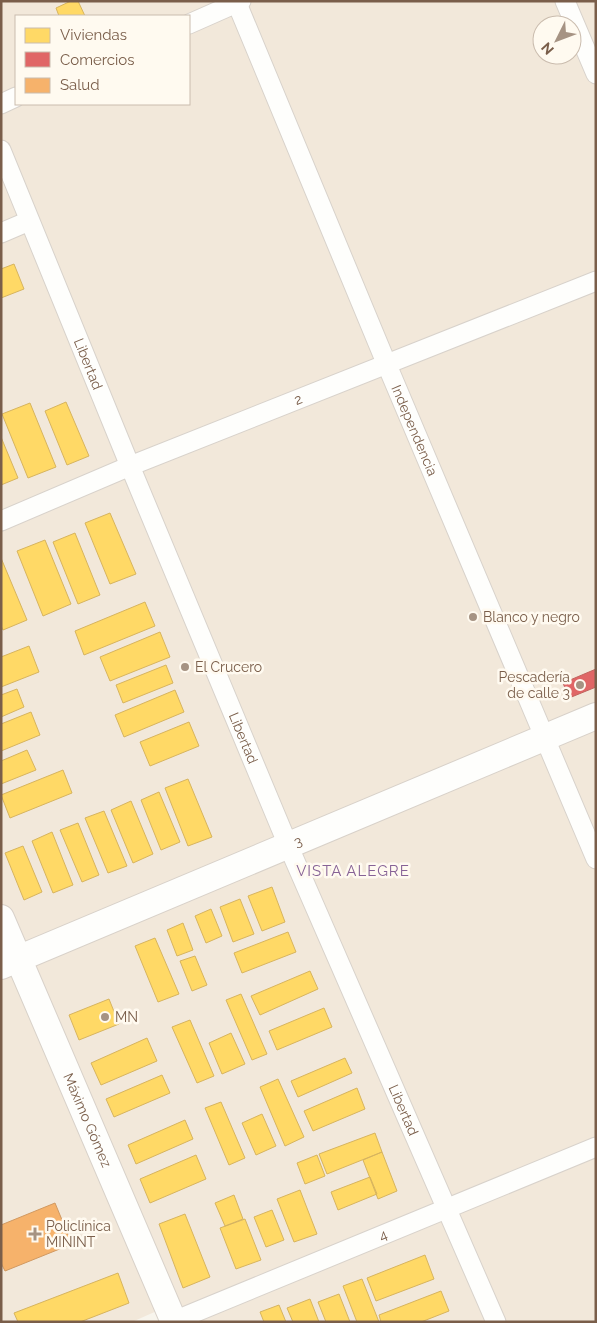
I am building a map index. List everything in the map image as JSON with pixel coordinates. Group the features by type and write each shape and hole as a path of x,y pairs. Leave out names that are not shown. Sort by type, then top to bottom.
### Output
{"main road":[{"name":"3","path":"10,963 596,716"},
{"name":"Máximo Gómez","path":"1,918 10,963 173,1321"}],"street":[{"path":"565,1 596,74"},
{"path":"190,24 238,2"},
{"name":"Independencia","path":"238,2 387,365 596,859"},
{"path":"1,104 15,98"},
{"name":"Libertad","path":"1,150 288,845 496,1322"},
{"path":"1,233 30,221"},
{"name":"2","path":"1,521 130,466 596,281"},
{"name":"4","path":"173,1321 596,1147"}],"shaded area":[{"path":"1,1 596,1 596,1322 186,1322 177,1302 132,1322 1,1322"}],"building: Viviendas":[{"path":"71,1 78,1 85,15 59,15 56,8"},
{"path":"14,264 24,289 1,298 1,269"},
{"path":"66,402 89,456 67,465 45,411"},
{"path":"30,403 56,467 28,478 2,414"},
{"path":"1,437 18,478 1,485"},
{"path":"110,513 136,574 110,584 85,523"},
{"path":"75,533 100,595 78,604 53,542"},
{"path":"45,540 71,604 43,616 17,551"},
{"path":"1,558 27,620 3,630 1,626"},
{"path":"145,602 155,626 84,655 75,631"},
{"path":"160,632 170,657 110,681 100,657"},
{"path":"29,646 39,672 1,687 1,657"},
{"path":"166,665 173,683 123,703 116,685"},
{"path":"17,689 24,707 1,717 1,695"},
{"path":"175,690 184,712 124,737 115,715"},
{"path":"31,712 40,735 1,751 1,724"},
{"path":"189,722 199,746 150,766 140,742"},
{"path":"27,750 36,770 1,784 1,761"},
{"path":"63,770 72,793 10,818 1,795"},
{"path":"188,779 212,837 188,846 165,788"},
{"path":"159,792 180,842 161,850 141,800"},
{"path":"131,801 153,854 133,863 111,810"},
{"path":"104,811 127,866 108,873 85,818"},
{"path":"78,823 99,875 82,882 60,830"},
{"path":"52,832 73,885 53,893 32,841"},
{"path":"23,846 42,892 24,900 5,853"},
{"path":"272,887 285,922 262,931 248,896"},
{"path":"240,899 254,934 233,942 220,907"},
{"path":"211,909 222,936 206,943 195,916"},
{"path":"183,923 193,950 177,956 167,930"},
{"path":"288,932 296,952 242,973 234,953"},
{"path":"155,938 179,994 158,1002 135,946"},
{"path":"195,956 207,985 192,991 180,961"},
{"path":"310,971 318,989 260,1015 251,996"},
{"path":"241,994 267,1054 252,1060 226,1000"},
{"path":"109,999 119,1024 79,1040 69,1015"},
{"path":"324,1008 332,1027 277,1050 269,1031"},
{"path":"190,1020 214,1076 197,1083 172,1027"},
{"path":"231,1033 245,1064 222,1074 209,1043"},
{"path":"147,1038 157,1061 101,1085 91,1063"},
{"path":"345,1058 352,1073 298,1097 291,1081"},
{"path":"162,1075 170,1093 114,1117 106,1099"},
{"path":"278,1079 304,1137 285,1146 260,1087"},
{"path":"357,1088 365,1109 313,1131 304,1111"},
{"path":"221,1102 245,1158 229,1165 205,1108"},
{"path":"262,1114 276,1146 256,1155 242,1123"},
{"path":"185,1120 193,1139 136,1164 128,1145"},
{"path":"375,1133 382,1152 327,1174 319,1154"},
{"path":"382,1152 397,1191 378,1199 363,1160"},
{"path":"196,1155 206,1179 150,1203 140,1179"},
{"path":"317,1155 325,1176 305,1184 297,1163"},
{"path":"370,1177 377,1194 338,1210 331,1192"},
{"path":"300,1190 317,1234 294,1242 277,1199"},
{"path":"234,1195 243,1219 225,1226 215,1203"},
{"path":"272,1210 284,1240 266,1247 254,1217"},
{"path":"185,1214 210,1277 183,1288 159,1224"},
{"path":"245,1219 261,1260 236,1269 220,1228"},
{"path":"425,1255 434,1279 376,1301 367,1278"},
{"path":"118,1273 129,1303 80,1322 18,1322 14,1313"},
{"path":"362,1279 379,1322 357,1322 343,1286"},
{"path":"441,1291 449,1311 421,1322 381,1322 379,1315"},
{"path":"339,1294 350,1322 326,1322 318,1302"},
{"path":"310,1299 319,1322 293,1322 287,1308"},
{"path":"279,1305 286,1322 264,1322 260,1312"}],"building: Comercios":[{"name":"Pescadería de calle 3","path":"596,669 596,687 569,698 563,683"}],"building: Salud":[{"name":"Policlínica MININT","path":"55,1203 72,1244 5,1271 1,1263 1,1225"}],"place":[{"name":"Blanco y negro","path":"473,617"},
{"name":"El Crucero","path":"185,667"},
{"name":"Pescadería de calle 3","path":"580,685"},
{"name":"MN","path":"105,1017"},
{"name":"Policlínica MININT","path":"35,1234"}],"district":[{"name":"VISTA ALEGRE","path":"353,871"}]}
